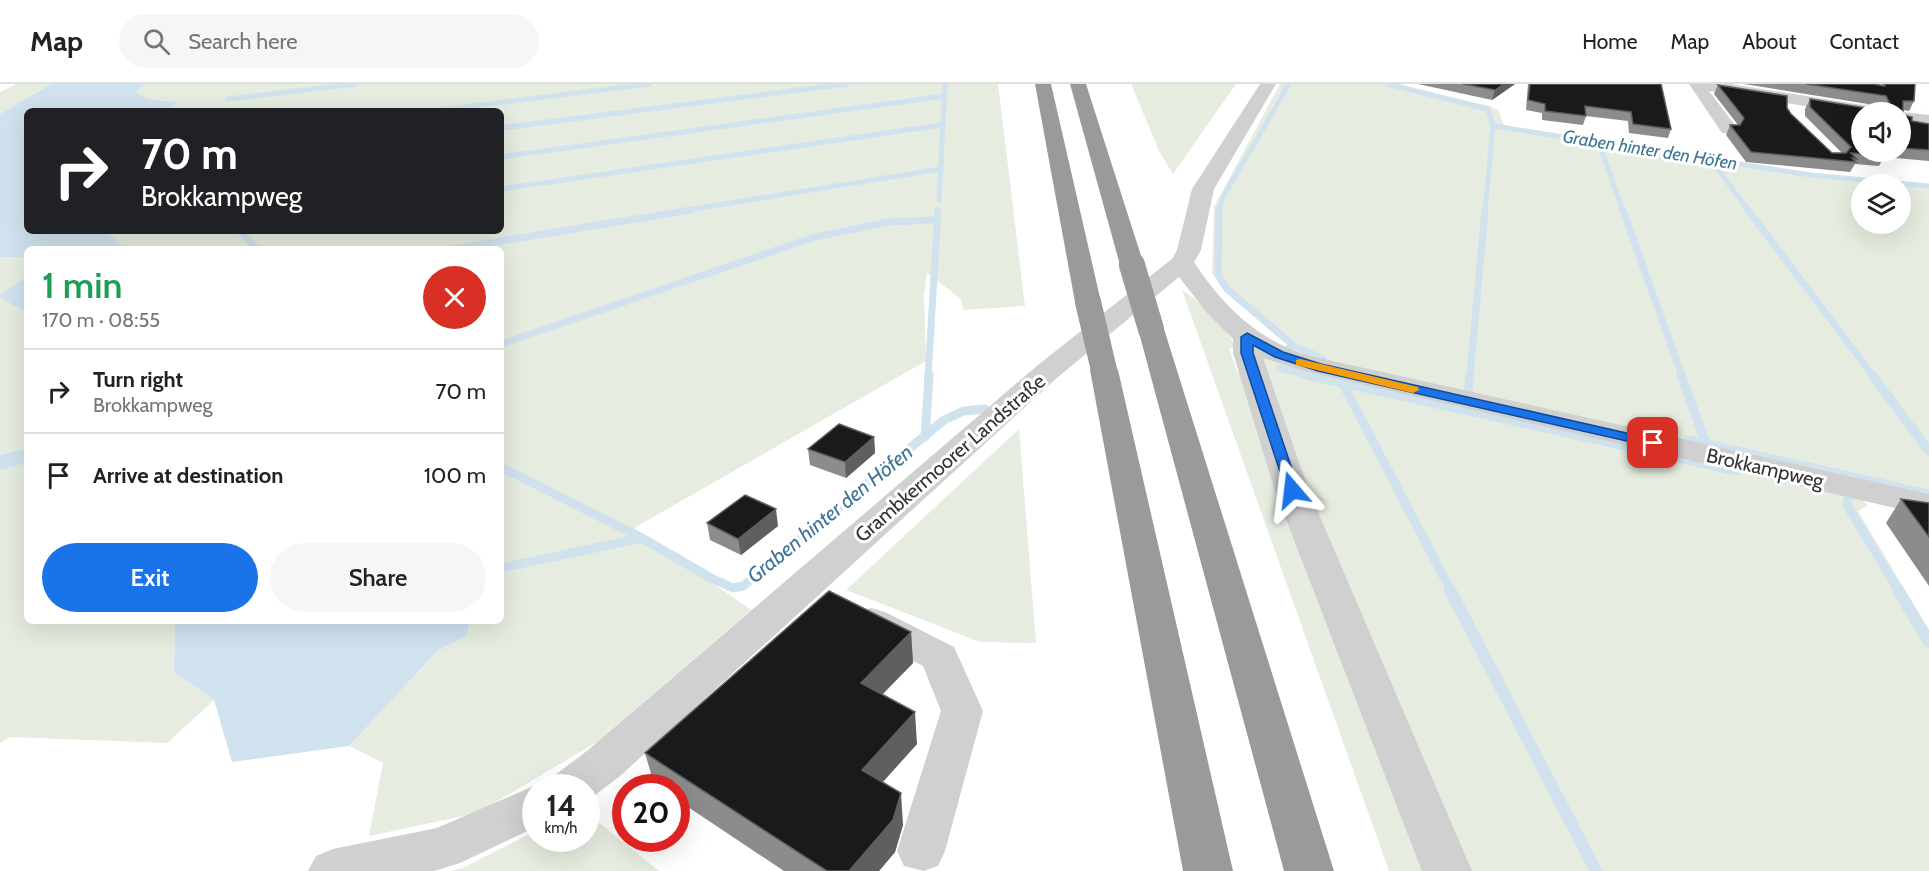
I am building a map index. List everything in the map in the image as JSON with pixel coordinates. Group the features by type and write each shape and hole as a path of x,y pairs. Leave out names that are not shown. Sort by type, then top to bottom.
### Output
{"highway":[{"path":"1043,84 1208,871"},
{"path":"1078,84 1309,871"}],"street":[{"name":"Grambkermoorer Landstraße","path":"590,774 1048,371 1182,262 1189,250 1203,189 1268,84"},
{"path":"1698,84 1794,109 1851,111"},
{"path":"1698,84 1729,129"},
{"path":"1911,119 1929,121"},
{"name":"Brokkampweg","path":"1182,262 1191,280 1250,354 1279,354 1354,376 1929,505"},
{"path":"1250,354 1292,490 1447,871"},
{"path":"803,588 940,657 962,711 921,851"},
{"path":"333,871 443,848 522,811"}],"shaded area":[{"path":"16,84 51,84 0,114 0,92"},
{"path":"145,84 998,84 1025,306 963,310 961,299 927,273 924,296 926,361 634,528 751,610 597,742 543,774 522,774 522,786 477,813 369,836 383,763 349,746 437,650 467,635 469,624 504,624 504,246 123,246 109,234 504,234 504,108 168,108 174,107 176,102 147,99 135,92"},
{"path":"1131,84 1236,84 1173,174 1160,153"},
{"path":"1280,84 1395,84 1489,106 1498,110 1504,125 1808,173 1851,177 1851,234 1911,234 1911,183 1929,185 1929,497 1305,354 1212,274 1214,207"},
{"path":"0,257 24,258 24,278 0,295"},
{"path":"1182,290 1213,315 1236,347 1229,348 1237,371 1245,375 1434,871 1389,871"},
{"path":"0,298 24,311 24,449 0,455"},
{"path":"1259,354 1858,493 1867,506 1858,511 1929,630 1929,871 1469,871 1303,480"},
{"path":"1019,429 1036,643 980,642 846,590"},
{"path":"24,464 24,624 175,624 174,672 214,700 167,743 10,737 0,743 0,470"},
{"path":"600,823 612,833 612,852 635,852 659,871 450,871 463,868 522,838 522,852 600,852"}],"water":[{"path":"51,84 145,84 135,92 147,99 177,102 174,107 168,108 24,108 24,234 109,234 123,246 24,246 24,258 0,257 0,114"},
{"path":"24,278 24,311 0,298 0,295"},
{"path":"24,449 24,464 0,470 0,455"},
{"path":"175,624 469,624 467,635 437,651 349,746 232,762 214,700 174,672"}],"building":[{"path":"1463,84 1504,84 1495,90"},
{"path":"1530,84 1661,84 1671,129 1633,124 1631,112 1585,106 1586,116 1545,111 1545,104 1528,100"},
{"path":"1806,84 1885,86 1885,84 1915,84 1914,101 1889,102 1886,96"},
{"path":"1718,85 1787,96 1787,108 1791,114 1832,153 1846,153 1851,147 1851,162 1751,152 1730,125 1740,125 1744,118"},
{"path":"1810,99 1851,106 1851,147 1810,107"},
{"path":"1911,117 1912,121 1929,124 1929,150 1911,149"},
{"path":"839,424 874,437 845,462 808,449"},
{"path":"745,495 776,509 738,539 707,523"},
{"path":"1901,499 1929,503 1929,537"},
{"path":"829,591 911,632 861,683 915,712 862,770 901,793 893,820 849,871 827,871 690,782 690,774 677,774 645,753"}],"waterway":[{"path":"228,99 356,84"},
{"path":"455,108 649,84"},
{"path":"504,128 847,84"},
{"path":"939,200 945,84"},
{"name":"Graben hinter den Höfen","path":"1219,211 1222,199 1289,84"},
{"name":"Graben hinter den Höfen","path":"1388,84 1488,109 1493,126"},
{"path":"504,157 944,96"},
{"path":"504,189 942,125"},
{"path":"1485,211 1493,126"},
{"name":"Graben hinter den Höfen","path":"1493,126 1811,175 1929,186"},
{"path":"1599,143 1623,211"},
{"path":"1711,160 1749,211"},
{"path":"682,211 940,169"},
{"path":"470,246 691,210"},
{"name":"Graben hinter den Höfen","path":"1219,210 1218,275 1227,289 1294,346"},
{"path":"1470,376 1485,210"},
{"path":"1623,210 1682,376"},
{"path":"1748,210 1873,376"},
{"path":"937,220 938,211"},
{"path":"504,343 812,238 887,222 937,220"},
{"path":"928,376 937,220"},
{"path":"243,234 254,246"},
{"name":"Graben hinter den Höfen","path":"1289,348 1294,346"},
{"path":"1294,346 1323,359"},
{"path":"1280,368 1313,376"},
{"path":"925,436 929,375"},
{"path":"1307,375 1737,471"},
{"path":"1468,393 1470,375"},
{"path":"1681,375 1706,444"},
{"path":"1872,375 1929,451"},
{"path":"1343,384 1451,591"},
{"name":"Graben hinter den Höfen","path":"925,436 944,420 964,411 985,409"},
{"name":"Graben hinter den Höfen","path":"642,538 711,578 733,588 743,586 925,436"},
{"path":"1688,440 1929,494"},
{"path":"504,469 642,538"},
{"path":"1849,496 1847,505 1899,591"},
{"name":"Graben hinter den Höfen","path":"504,567 642,538"},
{"path":"1450,590 1596,871"},
{"path":"1898,590 1929,642"}],"slow traffic":[{"path":"1300,362 1413,390"}],"route":[{"path":"1292,490 1247,353 1247,337 1279,354 1318,367 1653,443"}]}
